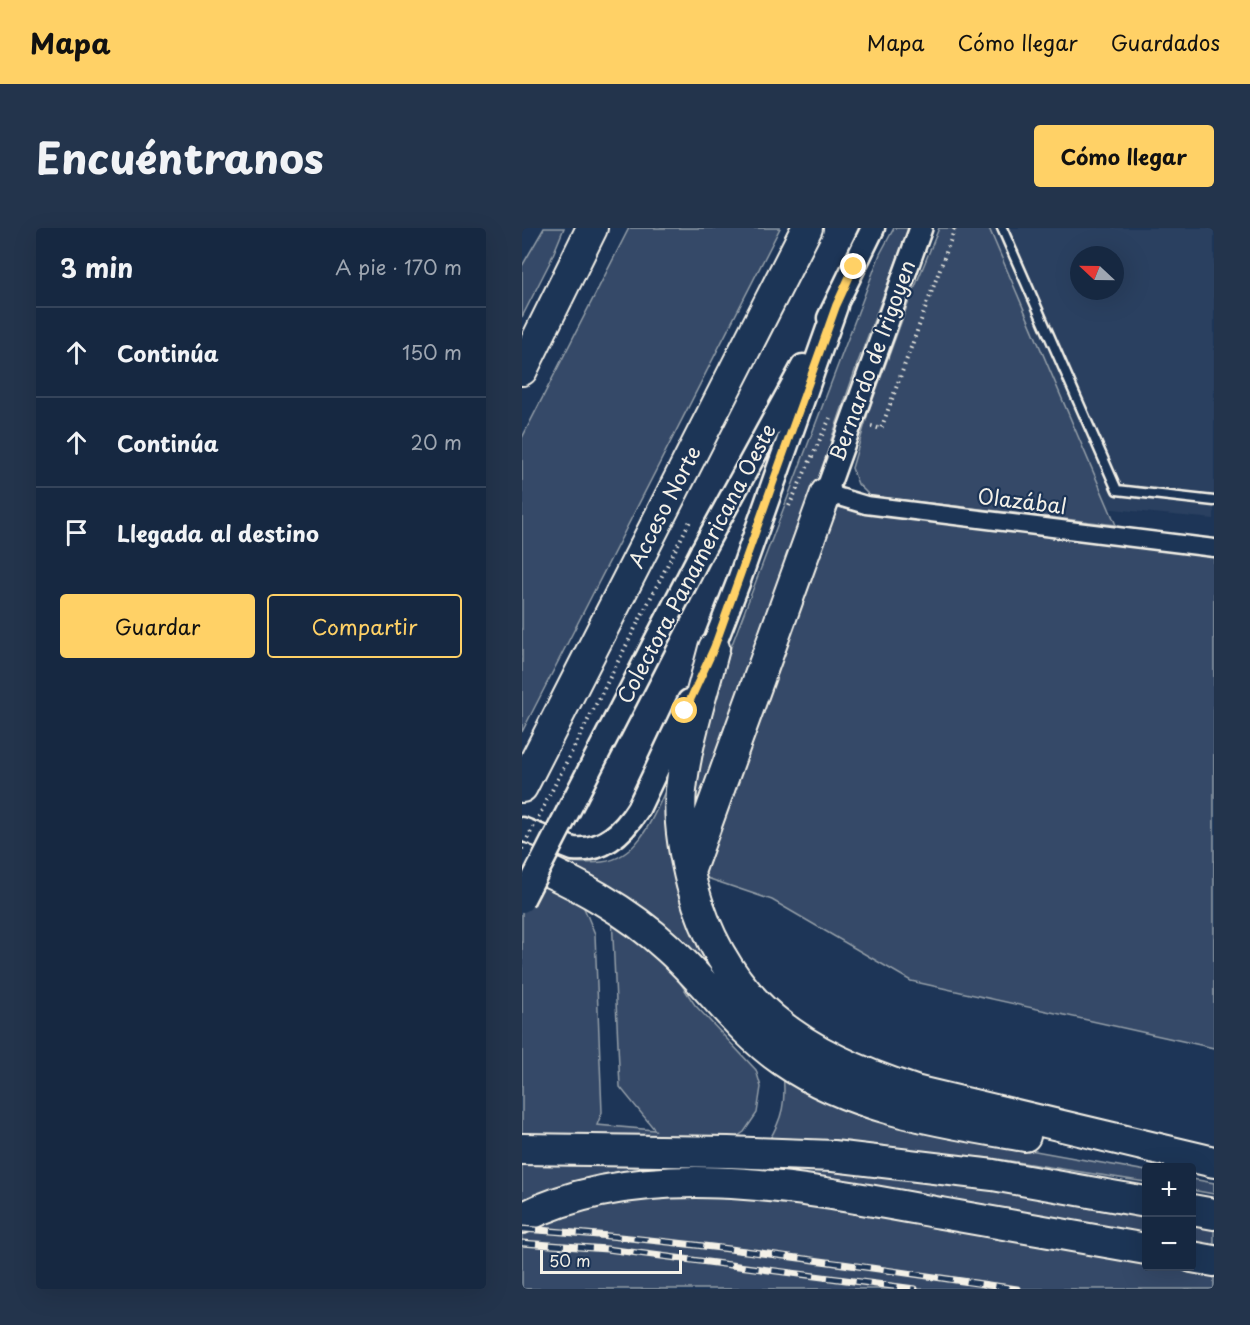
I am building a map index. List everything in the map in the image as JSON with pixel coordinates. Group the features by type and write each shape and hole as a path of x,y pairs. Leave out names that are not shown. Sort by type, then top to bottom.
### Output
{"highway":[{"path":"522,370 592,228"},
{"name":"Acceso Norte","path":"522,787 807,228"},
{"path":"689,872 826,494"},
{"path":"714,648 685,761 681,791 681,822 689,872 700,910 716,950 737,982 769,1017 826,1056 864,1074 915,1091 1214,1162"},
{"path":"522,860 598,896 642,925 671,950 754,1038 799,1071 841,1091 955,1124 1214,1168"},
{"path":"522,1149 833,1156 993,1176 1142,1201"},
{"path":"522,1218 561,1200 607,1188 664,1183 743,1184 828,1193 1142,1248"},
{"path":"1196,1211 1214,1214"}],"main road":[{"name":"Colectora Panamericana Oeste","path":"522,901 702,551 836,306 873,228"},
{"path":"522,829 564,846 581,850 598,847 621,831 638,809 714,648 836,306"}],"street":[{"name":"Bernardo de Irigoyen","path":"826,494 921,228"},
{"name":"Olazábal","path":"826,494 866,506 1214,548"}],"lane":[{"path":"1002,228 1117,490 1214,501"}],"path":[{"path":"522,849 691,519"}],"shaded area":[{"path":"544,228 564,228 550,262 522,317 522,266"},
{"path":"629,228 780,228 522,732 522,438"},
{"path":"894,228 909,228 831,440 829,471 704,798 695,799 701,753 731,647 880,254"},
{"path":"939,228 989,228 1116,525 870,496 858,484 852,468 869,410"},
{"path":"965,228 1214,228 1214,519 911,489"},
{"path":"826,493 1214,548 1214,1048 911,981 772,900 689,872"},
{"path":"666,789 673,842 792,1052 653,921 565,862 602,862 615,859 625,853 643,835"},
{"path":"522,867 579,896 595,934 602,1112 597,1125 655,1130 620,1087 612,916 657,948 695,1005 756,1070 761,1087 757,1113 744,1132 732,1140 768,1142 782,1109 783,1073 986,1142 1142,1170 1142,1181 991,1158 849,1147 522,1134"},
{"path":"522,1149 728,1152 1142,1202 1142,1271 1196,1271 1196,1211 1214,1214 1214,1289 522,1289"},
{"path":"1196,1180 1214,1183 1214,1194 1196,1191"}],"railway":[{"path":"522,1229 708,1246 1017,1289"},
{"path":"522,1243 607,1249 915,1289"}],"route":[{"path":"685,711 714,648 836,306 854,267"}]}
